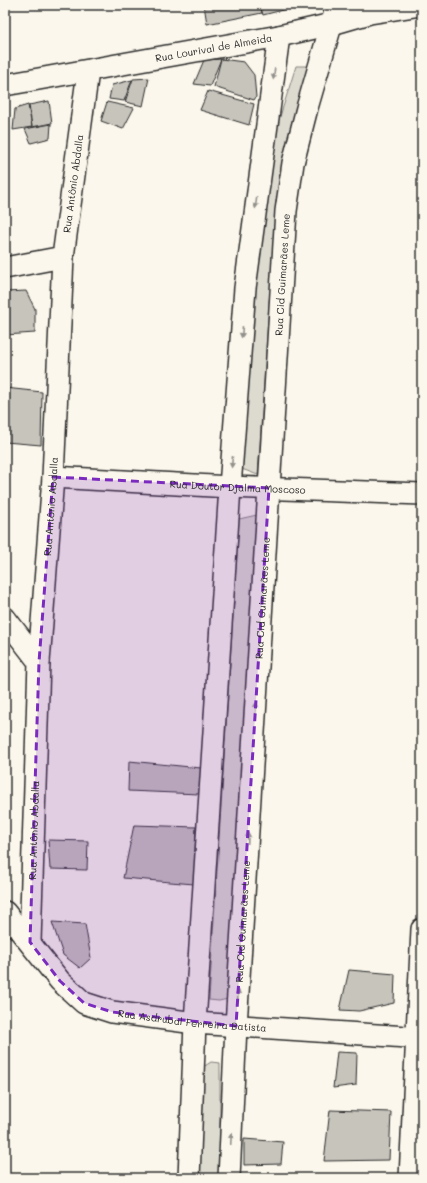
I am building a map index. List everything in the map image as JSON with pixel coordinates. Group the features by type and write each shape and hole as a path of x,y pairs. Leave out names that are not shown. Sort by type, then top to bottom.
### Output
{"street":[{"name":"Rua Lourival de Almeida","path":"5,85 279,36 335,15 371,9 420,5"},
{"name":"Rua Cid Guimarães Leme","path":"229,1178 236,1026 286,211 293,163 307,108 335,15"},
{"path":"189,1178 195,1023 230,488 245,288 279,36"},
{"name":"Rua Antônio Abdalla","path":"30,942 39,662 53,477 63,257 88,71"},
{"path":"5,268 63,257"},
{"name":"Rua Doutor Djalma Moscoso","path":"53,477 230,488 269,488 422,494"},
{"path":"5,618 39,662"},
{"name":"Rua Asdrubal Ferreira Batista","path":"5,912 60,982 84,1003 112,1012 195,1023 420,1038"},
{"path":"410,1178 420,1038 422,929"}],"highlighted area":[{"path":"53,477 269,488 236,1026 112,1012 84,1003 60,981 30,942 39,662"}],"shaded area":[{"path":"296,66 310,66 286,161 269,302 258,475 239,468 266,161"},
{"path":"257,515 228,999 219,1001 209,1000 239,519"},
{"path":"211,1062 220,1063 220,1178 198,1178 200,1069"}],"building":[{"path":"204,5 260,5 262,13 207,24"},
{"path":"260,5 302,5 263,15"},
{"path":"221,59 244,62 254,75 256,97 254,100 214,87"},
{"path":"221,59 210,86 194,84 204,60"},
{"path":"149,78 143,106 125,102 133,79"},
{"path":"132,80 124,101 109,99 112,85"},
{"path":"208,91 254,104 249,125 200,110"},
{"path":"49,101 52,123 32,127 29,105"},
{"path":"107,102 134,108 123,129 101,121"},
{"path":"28,105 32,127 13,130 15,109"},
{"path":"51,124 50,138 31,143 25,129"},
{"path":"26,291 35,309 35,333 5,335 5,292"},
{"path":"5,388 42,392 41,445 5,442"},
{"path":"129,761 201,768 199,794 128,791"},
{"path":"134,825 196,827 194,884 123,878"},
{"path":"48,840 88,841 87,870 50,869"},
{"path":"52,922 85,924 91,958 80,968 63,955"},
{"path":"349,970 395,974 394,1003 359,1011 340,1010"},
{"path":"337,1052 357,1053 356,1085 333,1088"},
{"path":"330,1110 391,1112 389,1160 324,1161"},
{"path":"244,1139 283,1142 281,1164 244,1165"}]}
